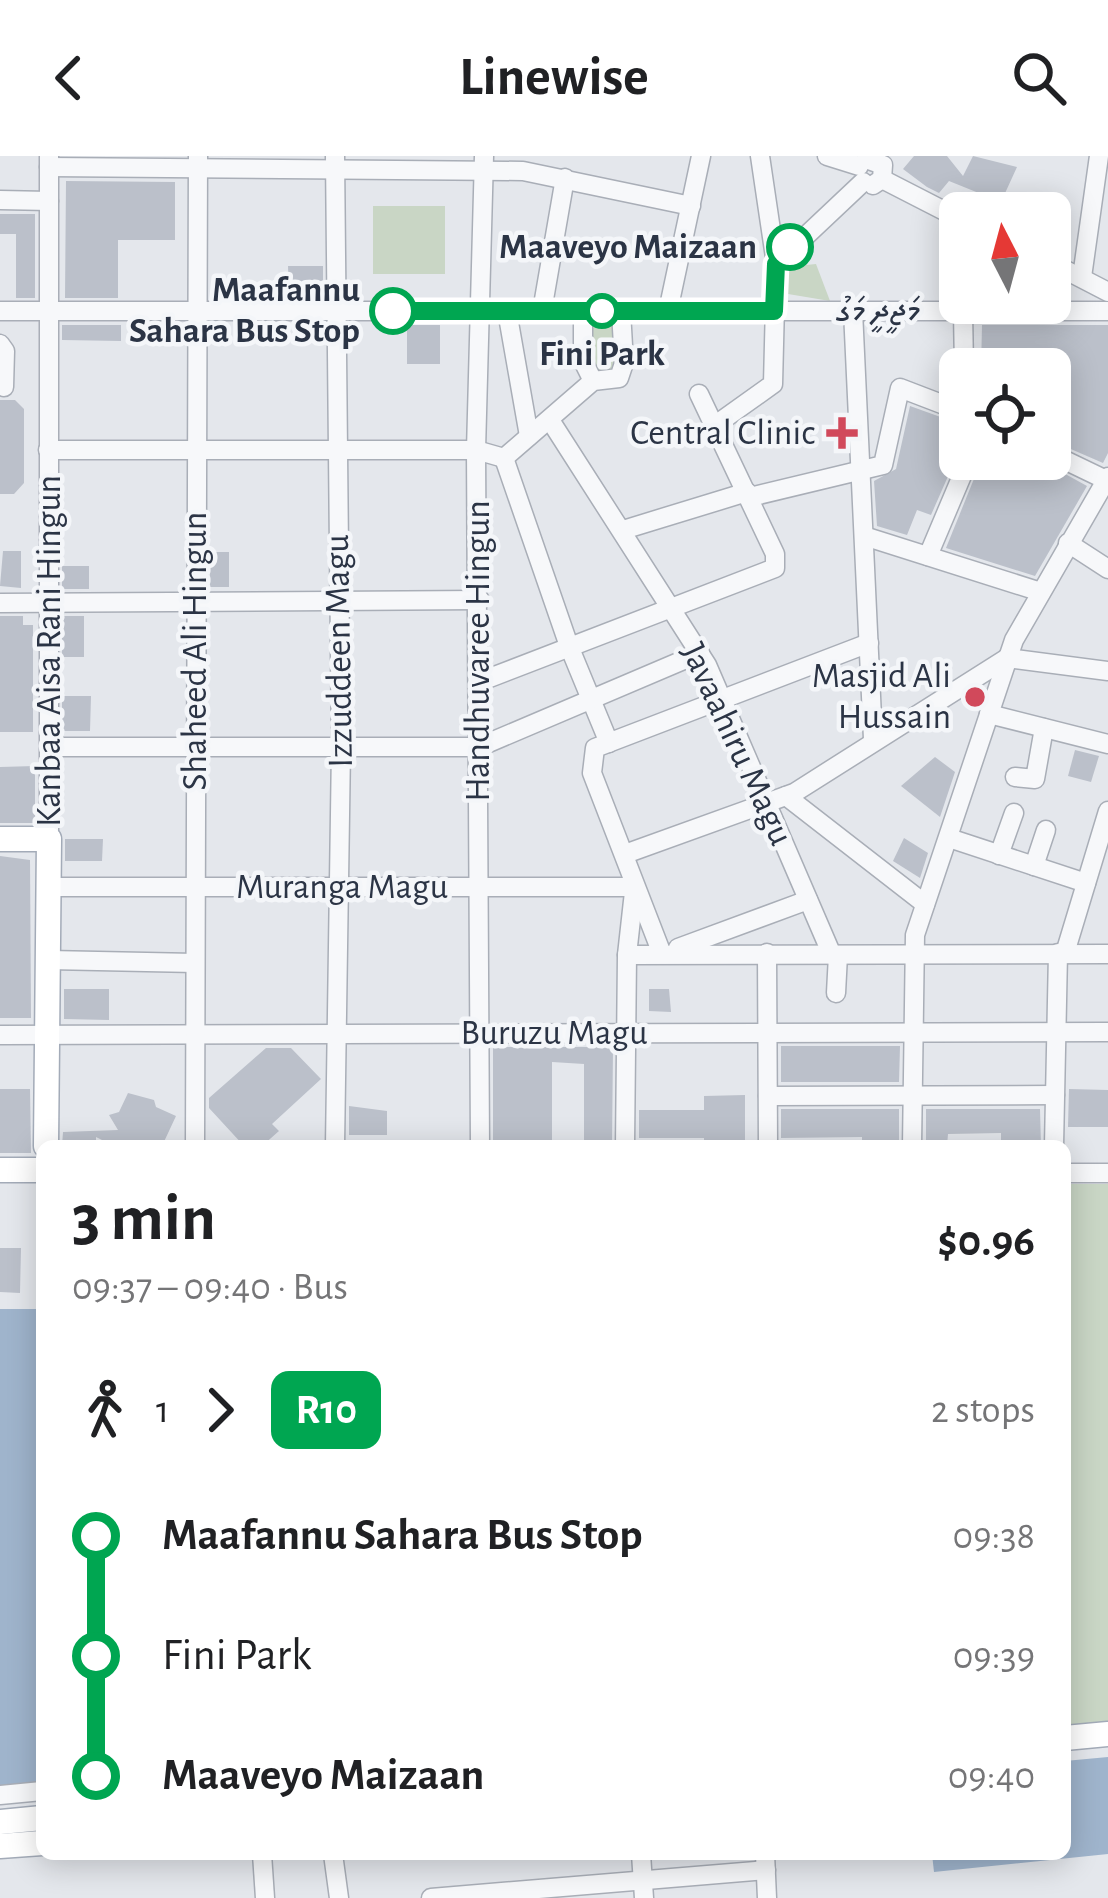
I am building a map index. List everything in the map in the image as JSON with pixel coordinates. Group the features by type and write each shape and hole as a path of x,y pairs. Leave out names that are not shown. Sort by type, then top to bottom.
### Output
{"main road":[{"path":"0,839 49,839"},
{"name":"Kanbaa Aisa Rani Hingun","path":"46,1140 49,839"},
{"path":"0,1170 36,1170"},
{"path":"1071,1737 1108,1734"},
{"path":"0,1822 36,1819"},
{"path":"0,1846 36,1843"}],"street":[{"path":"668,311 701,156"},
{"path":"714,426 773,384 776,264 760,156"},
{"path":"827,156 870,169 939,207"},
{"path":"776,264 870,169 905,156"},
{"path":"1082,277 1100,156"},
{"path":"49,161 484,163 691,206"},
{"name":"Kanbaa Aisa Rani Hingun","path":"49,161 49,839"},
{"name":"Izzuddeen Magu","path":"334,162 341,748 334,1140"},
{"name":"Shaheed Ali Hingun","path":"195,1140 198,163"},
{"name":"Handhuvaree Hingun","path":"480,1140 476,450 484,163"},
{"path":"542,311 566,178"},
{"path":"0,200 49,201"},
{"path":"1071,272 1108,292"},
{"path":"886,308 939,308"},
{"name":"މަޖީދީ މަގު","path":"0,310 939,311"},
{"name":"މަޖީދީ މަގު","path":"1071,310 1108,311"},
{"path":"507,311 530,436"},
{"path":"583,311 583,361 593,381"},
{"path":"503,458 593,381 619,378 624,363 621,311"},
{"path":"853,311 873,739"},
{"path":"0,344 5,351 4,387"},
{"path":"623,530 886,460 900,388 939,403"},
{"path":"479,682 775,568 778,560 699,394"},
{"name":"Javaahiru Magu","path":"550,420 700,653 835,955"},
{"path":"49,450 476,450 503,458"},
{"path":"503,458 569,646 609,743"},
{"path":"912,1140 913,952 1007,658 1107,478 1071,462"},
{"path":"928,556 960,480"},
{"path":"864,536 1041,592"},
{"path":"1068,543 1108,569"},
{"path":"0,603 480,600"},
{"path":"662,954 592,773 595,748 869,643"},
{"path":"51,747 479,747 700,653"},
{"path":"625,854 786,796 1007,658 1108,671"},
{"path":"989,714 1108,745"},
{"path":"1016,777 1035,779 1044,728"},
{"path":"786,796 925,904"},
{"path":"1054,1140 1062,953 1108,812"},
{"path":"999,854 1014,813"},
{"path":"1034,866 1046,830"},
{"path":"949,838 1087,883"},
{"name":"Muranga Magu","path":"49,887 635,887"},
{"path":"625,1140 627,955 635,887"},
{"path":"662,954 808,900"},
{"path":"767,953 768,1140"},
{"path":"627,955 1108,954"},
{"path":"835,955 836,993"},
{"path":"49,960 195,963"},
{"name":"Buruzu Magu","path":"0,1035 1108,1032"},
{"path":"768,1096 1055,1095"},
{"path":"1071,1172 1108,1173"},
{"path":"0,1795 36,1792"},
{"path":"262,1860 265,1898"},
{"path":"334,1860 339,1898"},
{"path":"431,1898 643,1889 765,1862 767,1898"}],"green space":[{"path":"373,206 445,206 445,274 373,274"},
{"path":"816,264 830,301 788,294 787,267"},
{"name":"Fini Park","path":"583,311 621,311 624,363 593,381"},
{"path":"1071,1184 1108,1184 1108,1724 1071,1727"}],"water":[{"path":"0,1309 36,1309 36,1785 0,1788"},
{"path":"1108,1757 1108,1854 1071,1858 1071,1760"},
{"path":"933,1860 1050,1860 934,1872"}],"building":[{"path":"914,156 947,156 963,176 973,156 1017,167 1006,192 976,192 949,181 939,193 903,169"},
{"path":"66,181 175,182 175,240 118,240 118,298 65,298"},
{"path":"0,214 35,214 35,298 16,298 16,234 0,234"},
{"path":"288,266 323,266 323,297 289,298"},
{"path":"62,325 121,325 121,341 62,340"},
{"path":"407,325 440,325 440,364 407,364"},
{"path":"982,325 1108,325 1108,453 1103,463 1071,449 1071,348 981,348"},
{"path":"0,400 15,400 24,409 24,483 14,494 0,494"},
{"path":"910,406 939,416 939,480 946,480 931,515 917,510 907,535 877,526 874,481 896,469"},
{"path":"1071,477 1087,486 1035,576 946,548 974,480"},
{"path":"3,551 21,551 21,588 0,586"},
{"path":"210,552 229,552 229,587 210,587"},
{"path":"62,566 89,566 89,589 62,589"},
{"path":"0,616 23,616 23,625 33,625 33,732 0,732"},
{"path":"62,616 84,616 84,657 62,657"},
{"path":"62,696 91,696 90,731 62,731"},
{"path":"1075,750 1099,756 1091,782 1068,776"},
{"path":"935,757 955,772 940,817 901,786"},
{"path":"35,766 35,823 0,823 0,767"},
{"path":"904,838 928,853 920,878 893,861"},
{"path":"65,839 103,839 102,861 65,861"},
{"path":"0,856 30,860 31,1018 0,1018"},
{"path":"64,989 109,989 109,1020 64,1019"},
{"path":"649,989 669,989 671,1012 649,1011"},
{"path":"781,1046 900,1046 899,1082 781,1082"},
{"path":"493,1047 613,1047 612,1140 584,1140 584,1064 552,1062 552,1140 493,1140"},
{"path":"266,1048 291,1048 321,1079 272,1124 279,1131 269,1140 238,1140 209,1108 209,1098"},
{"path":"0,1089 30,1089 31,1153 0,1153"},
{"path":"1069,1089 1108,1090 1108,1127 1068,1127"},
{"path":"128,1093 154,1100 156,1107 176,1116 165,1140 62,1140 63,1132 118,1130 109,1115 119,1112"},
{"path":"745,1095 745,1140 639,1138 639,1110 704,1110 704,1096"},
{"path":"349,1106 387,1111 387,1135 349,1135"},
{"path":"781,1109 899,1109 899,1140 781,1138"},
{"path":"926,1109 1040,1109 1041,1140 1001,1140 1001,1133 948,1134 948,1140 926,1140"},
{"path":"0,1248 21,1248 20,1293 0,1292"}],"bus line":[{"name":"R10","path":"393,311 774,311 776,264 790,247"}],"place":[{"name":"Maaveyo Maizaan","path":"790,247"},
{"name":"Maafannu Sahara Bus Stop","path":"393,311"},
{"name":"Fini Park","path":"602,311"},
{"name":"Central Clinic","path":"842,433"},
{"name":"Masjid Ali Hussain","path":"975,697"}]}
